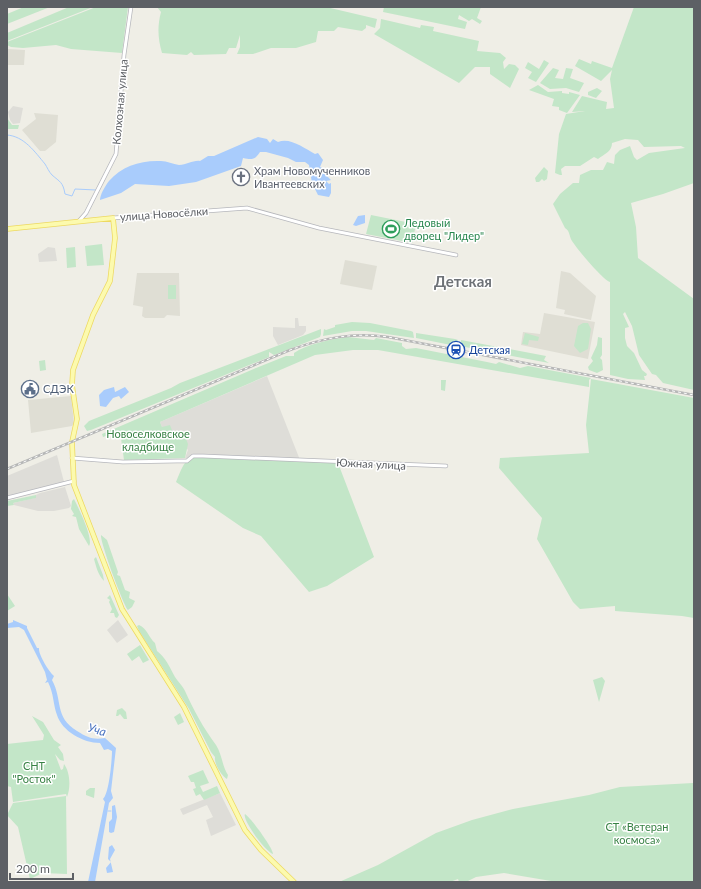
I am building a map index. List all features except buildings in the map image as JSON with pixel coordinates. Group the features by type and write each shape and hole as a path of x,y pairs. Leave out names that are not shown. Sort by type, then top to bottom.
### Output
{"main road":[{"name":"улица Новосёлки","path":"7,229 113,218"},
{"path":"113,218 115,226 114,256 110,281 93,315 73,370 72,385 77,419 72,438 72,458 76,490 120,605 187,713 246,830 261,850 294,882"}],"street":[{"name":"Колхозная улица","path":"79,221 86,214 116,153 124,55 131,7"},
{"name":"улица Новосёлки","path":"113,218 247,208 320,228 456,255"},
{"path":"86,214 88,220"},
{"name":"Южная улица","path":"72,458 123,462 187,461 193,456 203,456 446,466"},
{"path":"64,484 73,474"},
{"path":"7,498 74,481"},
{"path":"64,484 72,486 76,490"}],"shaded area":[{"path":"7,49 25,50 24,65 7,65"},
{"path":"13,106 23,108 20,123 13,124 10,120 8,112"},
{"path":"34,113 58,115 56,142 45,151 40,151 22,130 36,119"},
{"path":"48,247 55,248 57,261 39,262 38,254"},
{"path":"345,260 377,266 372,290 340,284"},
{"path":"561,271 570,273 596,296 591,320 564,314 565,310 556,308"},
{"path":"137,273 179,273 180,316 167,315 164,318 145,318 142,316 143,307 133,305"},
{"path":"544,313 595,322 588,359 521,345 523,332 540,334"},
{"path":"295,318 298,318 299,326 306,326 306,331 303,335 278,345 273,336 273,327 295,328"},
{"path":"267,376 300,460 185,458 188,450 173,433 162,427 160,422"},
{"path":"71,396 74,423 72,426 31,433 28,400"},
{"path":"57,455 64,482 7,497 7,476"},
{"path":"65,487 71,506 69,508 54,511 38,511 14,505 13,503 35,498 36,495 40,493"},
{"path":"118,620 128,635 117,643 107,630"},
{"path":"220,793 236,825 211,836 206,820 213,817 207,805 183,815 180,809"}],"green space":[{"path":"24,7 50,7 7,24 7,14"},
{"path":"69,7 93,7 7,41 7,33"},
{"path":"96,7 128,7 122,53 71,49 56,45 23,48 11,47 7,45 7,42"},
{"path":"157,7 326,7 377,19 375,28 366,25 366,28 362,31 338,27 334,31 318,31 316,42 296,48 271,48 253,54 237,54 240,47 240,35 236,48 229,48 226,54 194,55 191,52 187,55 162,53 158,33 161,12"},
{"path":"384,7 481,7 477,18 482,21 480,24 472,19 469,21 459,15 458,19 467,22 465,29 383,12"},
{"path":"634,7 694,7 694,183 631,203 636,227 638,258 694,299 694,390 663,383 656,375 652,374 639,355 632,326 625,312 623,314 629,327 625,328 627,346 634,353 642,370 647,374 644,376 645,380 628,379 610,375 610,282 596,270 575,245 553,204 560,194 573,183 579,183 580,175 591,170 603,170 607,162 614,164 615,155 620,150 630,146 634,157 637,160 649,153 685,148 681,146 644,147 638,140 625,139 612,143 611,149 598,159 594,157 580,166 565,166 561,169 562,175 555,173 559,134 566,114 585,111 572,112 582,96 607,102 606,109 614,108 610,79 612,70 601,81 575,66 579,59 591,64 592,61 612,68"},
{"path":"381,19 420,28 421,25 434,27 433,31 479,41 477,51 500,53 506,58 503,62 504,69 509,64 515,65 519,69 510,88 490,74 490,67 475,67 459,83 374,34 380,28"},
{"path":"544,60 549,63 536,82 528,78 532,72 525,68 528,62 539,69"},
{"path":"553,68 559,70 555,78 563,79 566,68 573,69 570,78 584,83 579,92 566,88 550,89 540,83"},
{"path":"538,85 548,92 562,91 562,93 569,94 569,92 580,95 567,113 559,110 559,107 552,106 554,99 529,90"},
{"path":"597,88 602,91 596,98 588,95 588,92"},
{"path":"7,118 12,125 19,125 18,129 7,129"},
{"path":"544,167 548,171 547,179 544,181 542,179 539,182 536,182 535,178"},
{"name":"Ледовый дворец \"Лидер\"","path":"371,215 416,224 414,234 417,235 417,241 413,240 412,243 366,234"},
{"path":"102,244 104,265 87,266 85,246"},
{"path":"75,247 76,267 67,268 66,248"},
{"path":"168,285 176,285 176,299 168,299"},
{"path":"352,322 370,323 411,331 413,332 414,338 366,331 352,331 323,336 324,329 326,330 335,327 335,325"},
{"path":"583,323 588,323 591,329 588,349 580,353 574,346 578,326"},
{"path":"321,329 320,337 274,355 269,352 269,357 91,430 87,431 84,426 89,421 180,383"},
{"path":"416,333 458,340 456,346 416,338"},
{"path":"525,333 539,337 538,341 529,340 528,345 522,344"},
{"name":"Новоселковское кладбище","path":"348,337 374,340 376,338 402,343 402,346 406,349 416,348 496,364 499,362 520,368 528,366 591,378 589,380 589,387 378,350 353,350 315,355 160,422 162,427 170,425 173,433 186,439 188,444 185,458 124,460 120,431 103,437 102,434 256,368 286,356 294,356 294,353 306,347"},
{"path":"598,337 602,338 602,355 600,358 602,360 603,370 597,373 589,370 588,367 593,361 591,358 597,345"},
{"path":"461,340 546,356 544,360 549,363 460,346"},
{"path":"45,360 46,370 40,371 39,361"},
{"path":"591,379 694,398 694,618 615,611 615,606 580,609 573,602 537,539 542,518 499,468 500,458 589,453 586,425"},
{"path":"441,380 446,380 445,391 441,390"},
{"path":"213,456 338,463 374,557 327,586 309,592 261,536 243,528 176,482 182,467 188,460 197,457"},
{"path":"36,495 36,498 13,503 14,505 7,506 7,501"},
{"path":"74,499 88,530 90,542 89,546 79,529 76,517 72,516 74,514 71,509 72,501"},
{"path":"101,535 107,540 118,572 117,575 120,576 125,590 130,592 129,598 135,601 132,607 128,610 112,573"},
{"path":"96,557 104,581 96,567 94,559"},
{"path":"7,594 15,606 7,611"},
{"path":"110,595 119,615 117,618 115,617 114,613 110,613 112,609 109,602 110,600 107,598"},
{"path":"139,625 144,628 155,643 157,651 165,659 184,689 199,719 218,749 224,768 228,775 227,779 218,769 215,757 189,709 139,631 137,626"},
{"path":"140,645 149,660 143,663 139,656 132,661 127,654"},
{"path":"602,677 605,681 599,702 593,680"},
{"path":"122,708 126,712 127,719 124,719 120,714 116,716 117,710"},
{"path":"180,713 184,722 178,725 174,717"},
{"name":"СНТ \"Росток\"","path":"32,716 43,722 54,740 61,745 58,747 63,754 64,761 60,760 55,754 61,770 63,769 64,764 68,771 69,784 67,797 66,794 13,802 11,787 7,786 7,744 43,740 44,735"},
{"path":"203,770 209,783 200,786 203,792 217,786 220,793 204,800 200,794 196,796 193,789 196,788 194,782 191,782 188,776"},
{"name":"СТ «Ветеран космоса»","path":"694,780 694,882 557,882 504,873 476,877 466,882 459,882 458,879 450,882 339,882 378,865 436,833 472,820 513,809 589,795 620,787 693,783"},
{"path":"90,788 95,788 94,798 86,795 86,791"},
{"path":"66,796 67,874 43,873 30,879 18,827 7,815 13,803"},
{"path":"245,814 261,833 273,854 269,852 255,835 247,822"}],"water":[{"path":"258,137 267,139 270,143 273,139 278,142 292,142 315,154 318,153 323,160 320,167 325,169 324,173 331,180 326,181 329,184 331,183 331,193 329,197 318,195 312,183 309,165 305,162 296,162 288,158 266,152 260,152 253,159 243,158 241,166 196,182 169,186 135,184 121,193 100,200 103,190 109,181 120,171 132,165 154,161 166,161 179,165 200,161 208,156 214,156"},
{"path":"365,215 365,223 356,226 353,225 358,216"},
{"path":"114,387 115,392 125,387 129,392 121,399 119,396 113,398 106,407 100,406 99,395 104,390"},
{"path":"13,620 27,626 37,648 39,648 44,663 54,676 52,680 65,720 70,726 88,737 94,739 105,738 116,748 111,791 113,798 109,803 95,882 88,882 105,802 103,799 107,791 111,769 112,751 108,749 104,750 100,743 87,741 74,735 63,726 57,715 50,686 48,682 45,683 47,680 45,672 24,630 19,627 7,628 7,624 13,622"},
{"path":"115,805 117,817 114,832 111,833 109,832 109,822 112,819 112,806"},
{"path":"112,845 115,850 110,859 111,862 108,859 109,847"},
{"path":"111,862 113,872 107,873 106,868"}],"waterway":[{"path":"7,135 19,138 29,145 45,164 51,174 61,183 65,194 72,196 75,189 96,190"}],"railway":[{"path":"7,469 290,350 314,342 338,337 363,335 388,337 694,395"}],"place":[{"name":"Храм Новомученников Ивантеевских","path":"241,177"},
{"name":"Ледовый дворец \"Лидер\"","path":"391,229"},
{"name":"Детская","path":"456,350"},
{"name":"СДЭК","path":"30,389"}],"district":[{"name":"Детская","path":"463,282"}],"water label":[{"name":"Уча","path":"97,730"}]}
